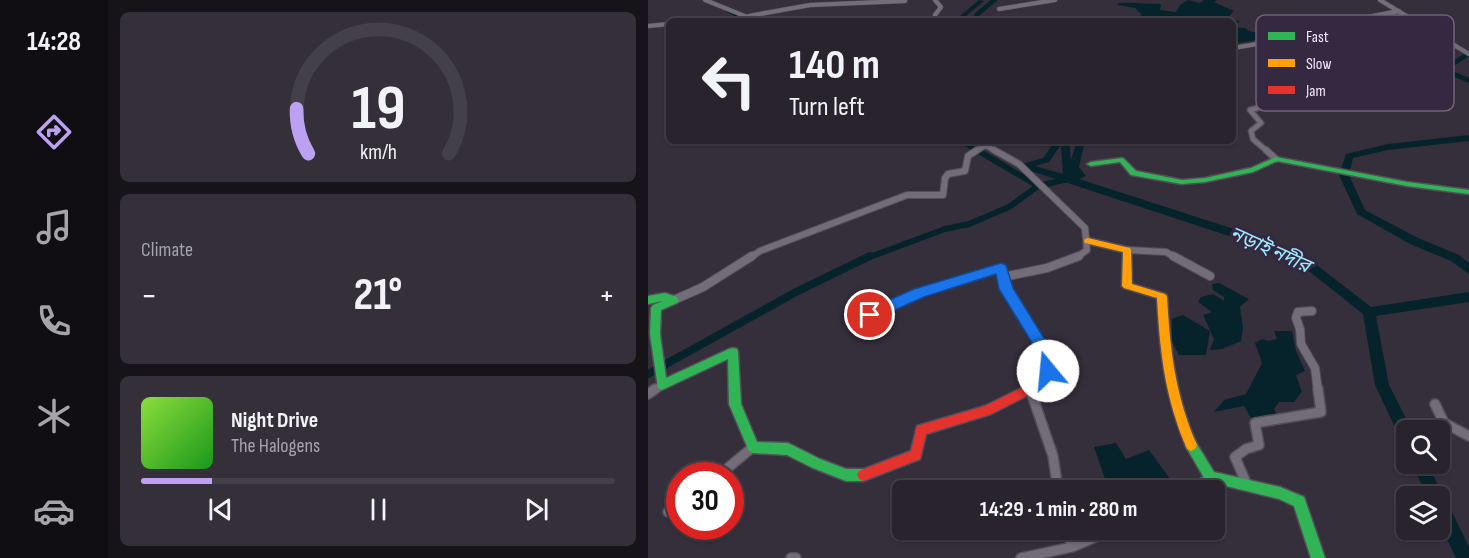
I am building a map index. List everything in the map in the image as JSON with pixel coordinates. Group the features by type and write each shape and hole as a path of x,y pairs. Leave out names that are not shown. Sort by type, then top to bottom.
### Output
{"street":[{"path":"705,0 752,18"},
{"path":"935,0 941,7 936,18"},
{"path":"999,9 1056,0"},
{"path":"1380,0 1406,15"},
{"path":"749,16 819,5 905,1"},
{"path":"1381,15 1399,11"},
{"path":"648,26 666,24"},
{"path":"1236,47 1256,43"},
{"path":"1454,45 1469,54"},
{"path":"1256,108 1250,110 1262,123 1251,130 1253,139 1279,160 1407,184 1469,192"},
{"path":"662,385 655,334 656,308 703,287 760,250 907,195 943,195 945,178 948,174 964,171 968,156 987,144"},
{"path":"990,144 1019,164 1085,228 1088,241 1087,250 1076,259 1003,278"},
{"path":"1091,164 1122,160 1134,173 1189,182 1253,170 1279,160"},
{"path":"1088,241 1127,250 1166,252 1210,276"},
{"path":"1127,250 1127,286 1162,296 1162,322 1175,393 1187,437 1210,477 1280,492 1299,502 1318,558"},
{"path":"730,462 740,458 753,447 788,449 817,464 846,475 867,475 916,455 921,430 987,410 1030,389 1040,382 1048,371 1046,358 1026,319 1006,289 1001,268 919,293 870,315"},
{"path":"648,300 665,297 674,300"},
{"path":"1247,484 1235,457 1246,449 1259,445 1255,423 1321,412 1315,368 1301,344 1296,318 1298,312 1312,311"},
{"path":"648,394 662,385 733,352 735,404 753,447"},
{"path":"1030,389 1053,456 1057,480"},
{"path":"1435,404 1444,423 1469,436"},
{"path":"1206,480 1210,477"},
{"path":"1070,540 1072,547"},
{"path":"1021,558 1072,547 1088,540"},
{"path":"791,558 796,558"}],"water":[{"path":"1188,0 1200,3 1204,0 1217,0 1214,2 1234,11 1228,17 1231,18 1143,18 1137,17 1142,15 1135,8 1117,5 1119,3 1161,4 1160,10 1176,12 1180,5"},
{"path":"1236,27 1256,32 1256,40 1236,43"},
{"path":"1219,283 1249,299 1240,307 1243,328 1241,341 1222,349 1210,350 1214,339 1203,315 1212,312 1198,302 1201,297 1213,294 1224,301 1224,297 1213,290 1212,284"},
{"path":"1183,315 1210,331 1206,355 1179,355 1172,342 1172,319"},
{"path":"1274,331 1292,331 1296,351 1305,371 1296,375 1302,392 1294,402 1279,402 1274,409 1277,415 1251,418 1244,406 1214,412 1224,400 1246,394 1262,363 1255,343 1262,339 1268,341 1277,339"},
{"path":"1116,443 1126,459 1149,450 1171,480 1106,480 1094,447"}],"waterway":[{"path":"975,18 995,0"},
{"path":"962,18 981,1"},
{"path":"727,10 743,18"},
{"path":"1454,63 1469,53"},
{"path":"1454,74 1469,81"},
{"path":"1469,138 1388,147 1349,156 1344,175 1361,212 1414,241 1455,258 1469,270"},
{"path":"966,144 979,152"},
{"path":"1057,144 1046,160 1025,166 1068,179"},
{"path":"1065,144 1068,179"},
{"path":"1068,179 1081,176 1074,167 1080,144"},
{"path":"977,150 1038,186"},
{"path":"1038,186 1068,179"},
{"name":"নড়াই নদীর","path":"1068,179 1233,233 1309,265 1369,312"},
{"path":"867,258 945,229 969,224 1009,207 1038,186"},
{"path":"648,374 796,292 870,256"},
{"path":"1369,312 1469,297"},
{"name":"নড়াই নদীর","path":"1369,312 1382,385 1399,420"},
{"name":"নড়াই নদীর","path":"1425,474 1430,486"},
{"name":"নড়াই নদীর","path":"1450,527 1465,558"}],"traffic: fast":[{"path":"1091,164 1122,160 1134,173 1182,182 1205,180 1253,170 1276,159 1407,184 1469,192"},
{"path":"648,300 665,297 674,300 656,308 655,334 662,385 733,352 735,404 753,447 788,449 817,464 846,475 863,475"},
{"path":"1191,445 1210,477 1280,493 1299,502 1318,558"}],"traffic: slow":[{"path":"1088,241 1127,250 1127,286 1162,296 1164,334 1172,391 1183,428 1191,445"}],"traffic: jam":[{"path":"863,475 916,455 921,430 987,410 1030,389"}],"route":[{"path":"870,315 919,293 1001,268 1006,289 1040,343 1048,371"}]}
